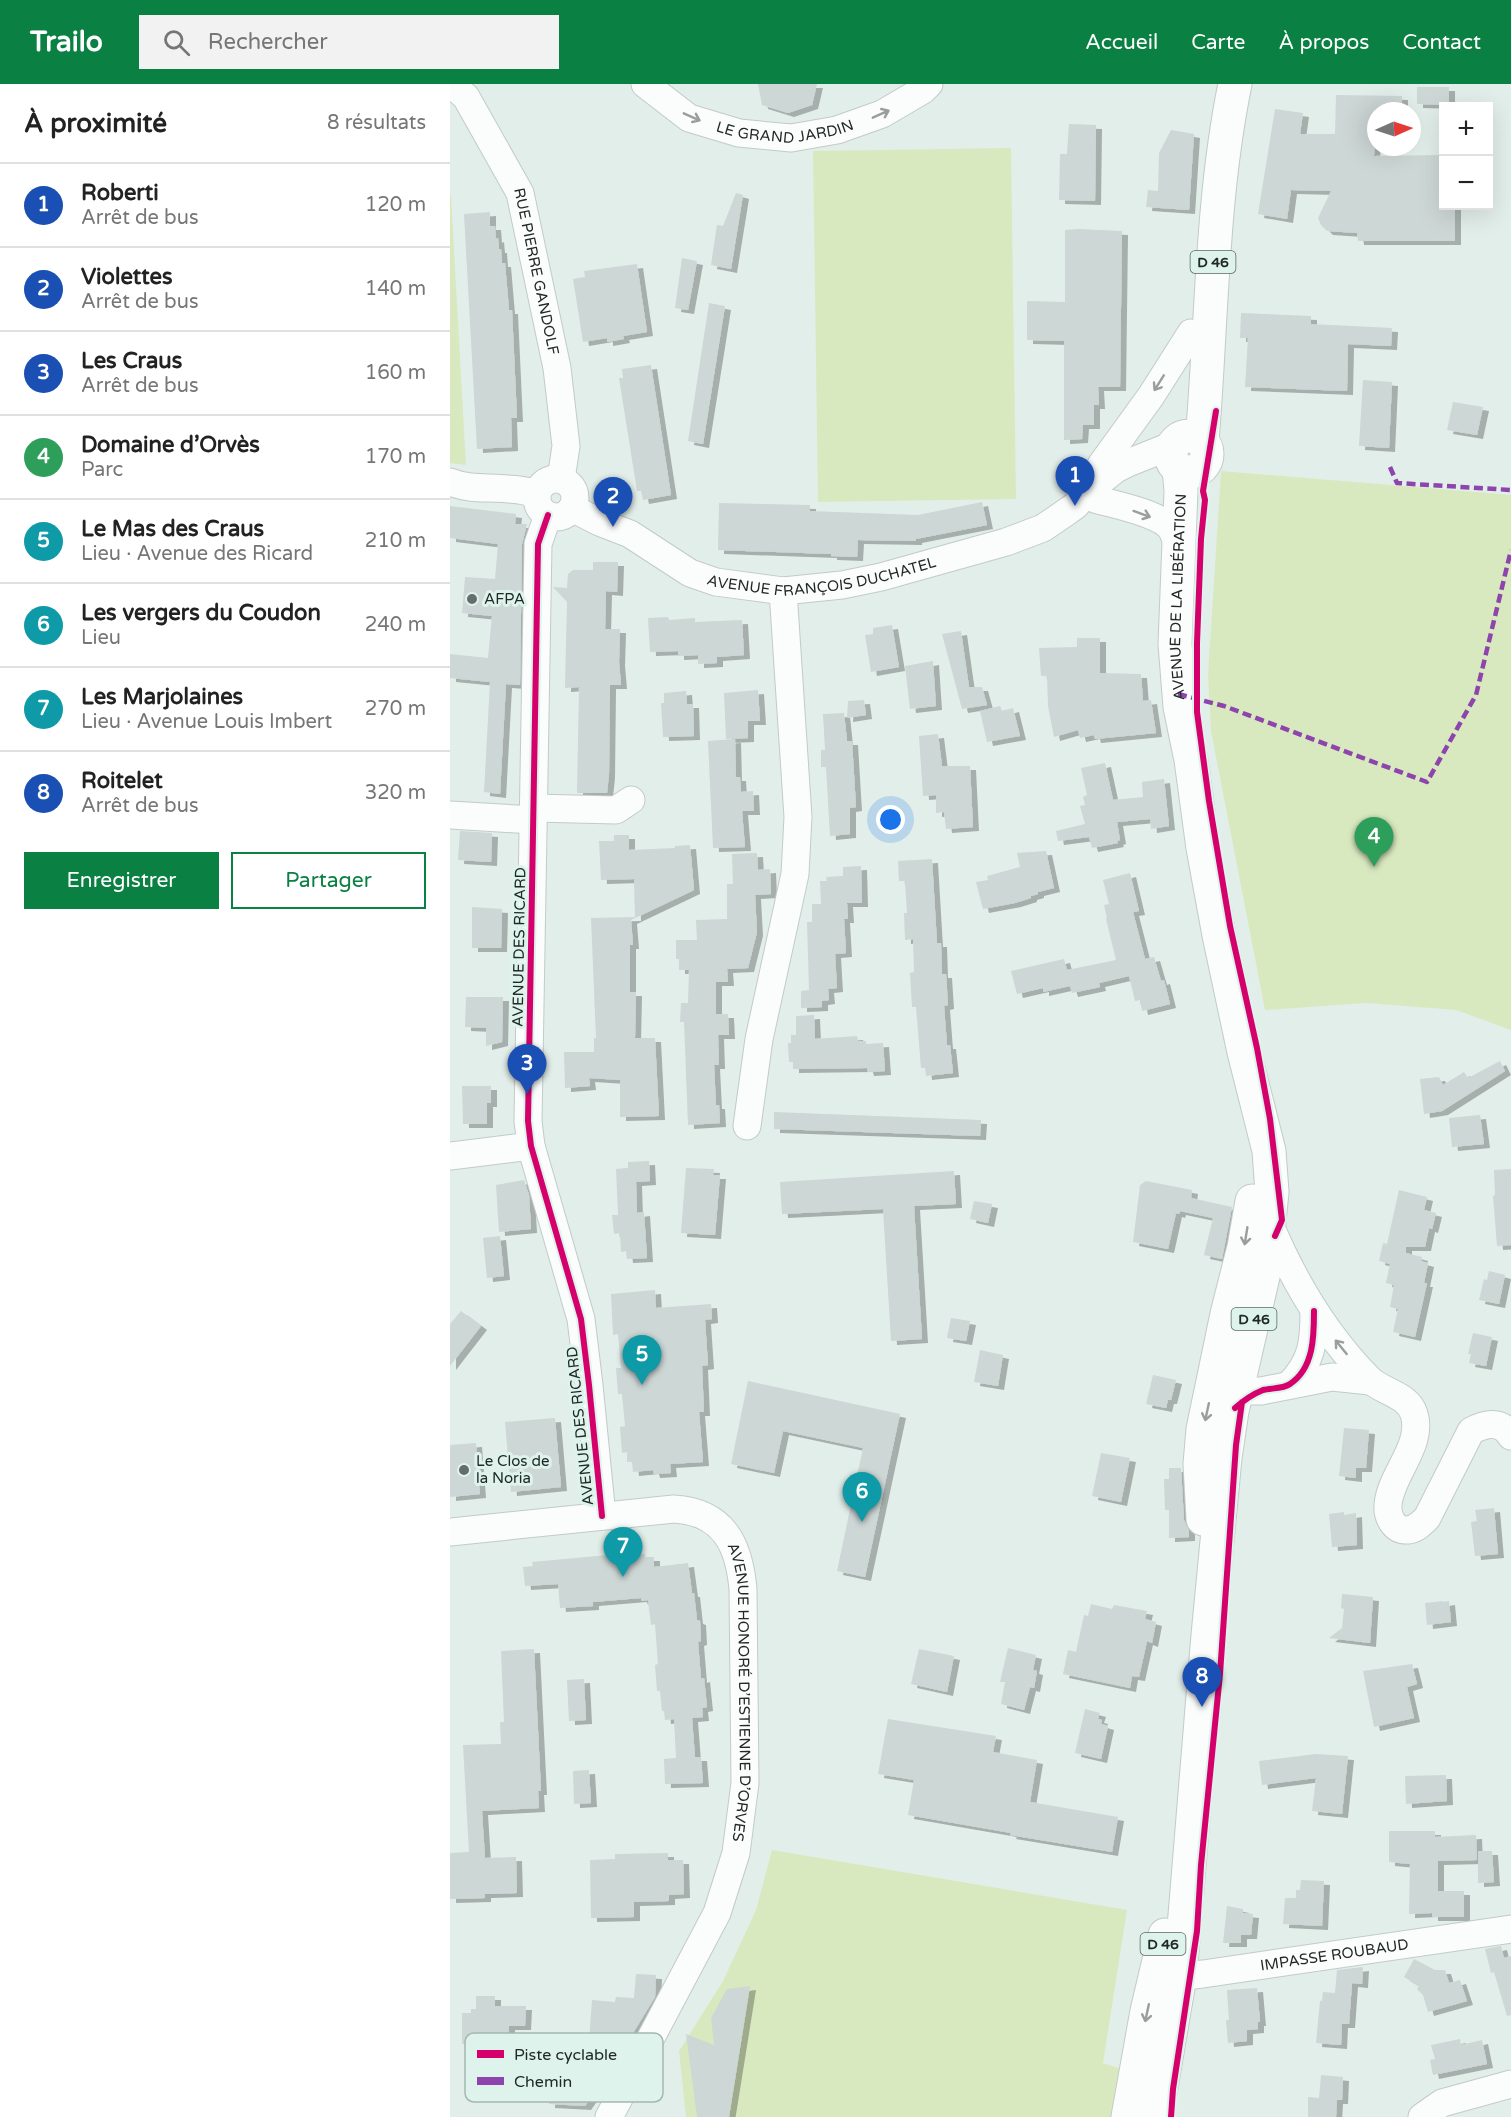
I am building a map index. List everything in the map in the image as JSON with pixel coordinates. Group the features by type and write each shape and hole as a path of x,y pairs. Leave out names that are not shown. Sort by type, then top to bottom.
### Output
{"main road":[{"name":"AVENUE DE LA LIBÉRATION","path":"1191,760 1185,412 1210,122 1218,84"},
{"name":"AVENUE DE LA LIBÉRATION","path":"1156,2117 1168,1977 1197,1771 1208,1635 1264,1272 1272,1192 1269,1150 1244,1052 1203,848 1177,679 1175,644 1180,491 1226,127 1235,84"},
{"name":"AVENUE DE LA LIBÉRATION","path":"1208,1635 1200,1464 1203,1429 1244,1247 1252,1201 1252,1162 1244,1052"},
{"name":"AVENUE DE LA LIBÉRATION","path":"1128,2117 1147,2011 1168,1977"}],"street":[{"name":"RUE PIERRE GANDOLF","path":"452,84 466,97 520,193 557,368 566,446 561,479 567,482 574,491 575,502 552,505"},
{"name":"LE GRAND JARDIN","path":"645,84 689,118 739,133 791,138 837,130 882,114 923,90 929,84"},
{"path":"1178,544 1172,530 1165,523 1088,497 1101,465 1151,396 1191,333"},
{"name":"AVENUE FRANÇOIS DUCHATEL","path":"450,482 463,488 506,489 599,522 630,534 690,573 716,582 783,591 842,585 880,577 1006,542 1043,528 1088,497 1128,463 1185,455"},
{"name":"AVENUE DES RICARD","path":"552,505 538,544 528,1121 531,1146 581,1319 602,1516"},
{"path":"747,1126 759,1039 795,874 798,817 783,591"},
{"path":"450,815 616,810 631,800"},
{"path":"450,1156 531,1146"},
{"path":"1270,1225 1308,1301 1314,1329 1310,1357 1301,1373 1289,1385"},
{"path":"1370,1381 1332,1377 1244,1396 1229,1370 1230,1301 1241,1281 1264,1272 1287,1279 1308,1301 1370,1381 1411,1406 1415,1418 1415,1429 1410,1450 1388,1504 1392,1522 1401,1529 1413,1529 1427,1518 1471,1431 1496,1424 1503,1426 1511,1436"},
{"name":"AVENUE HONORÉ D’ESTIENNE D’ORVES","path":"602,1516 674,1509 691,1510 708,1518 724,1531 736,1549 741,1567 745,1783 736,1853 717,1913 653,2033"},
{"path":"450,1532 602,1516"},
{"name":"IMPASSE ROUBAUD","path":"1168,1977 1511,1929"},
{"path":"1422,2117 1442,2103 1511,2084"},
{"path":"1435,2117 1480,2102 1511,2101"},
{"name":"AVENUE HONORÉ D’ESTIENNE D’ORVES","path":"609,2117 617,2102"}],"green space":[{"path":"1011,148 1016,499 818,502 813,151"},
{"path":"451,196 466,465 450,463"},
{"path":"1221,471 1511,495 1511,1030 1456,1010 1366,1003 1265,1010 1211,731 1208,675"},
{"path":"772,1850 1127,1910 1103,2063 1125,2070 1117,2117 686,2117 679,2051 723,1981 756,1910"}],"building":[{"path":"758,84 817,84 812,105 788,113 762,105"},
{"path":"1417,87 1449,87 1449,102 1439,102 1439,105 1417,102"},
{"path":"1336,95 1402,96 1402,102 1367,102 1367,156 1439,155 1439,210 1455,210 1455,241 1358,241 1357,233 1327,231 1318,218 1331,191 1291,190 1287,219 1258,214 1275,109 1303,113 1300,134 1335,134"},
{"path":"1069,124 1096,125 1095,201 1059,200 1060,154 1067,154"},
{"path":"1171,130 1194,134 1189,210 1146,207 1148,190 1158,191 1159,153"},
{"path":"736,193 743,195 731,269 711,265 717,225 723,226"},
{"path":"490,212 490,226 495,226 502,263 505,263 509,310 512,310 517,418 511,418 512,447 477,449 464,214"},
{"path":"1065,230 1122,231 1120,387 1098,387 1099,405 1094,405 1094,425 1083,425 1082,439 1064,440 1064,341 1027,340 1027,301 1065,302"},
{"path":"682,258 697,261 688,310 675,308"},
{"path":"637,264 647,332 623,336 624,339 607,342 607,338 583,342 573,279 585,277 584,271"},
{"path":"709,303 725,306 703,444 688,441"},
{"path":"1241,313 1311,316 1311,324 1392,328 1391,346 1348,344 1347,391 1245,387 1248,338 1240,338"},
{"path":"651,365 671,495 643,500 641,491 637,491 619,378 623,378 622,369"},
{"path":"1363,380 1392,382 1389,448 1359,446"},
{"path":"1453,402 1483,407 1477,435 1447,430"},
{"path":"982,502 987,525 916,539 916,541 858,540 857,557 718,550 719,503 810,505 810,511 918,515"},
{"path":"450,506 516,514 515,524 527,524 522,544 520,685 506,684 500,794 484,792 490,682 450,678 450,654 488,658 492,616 462,613 465,577 495,579 498,544 450,538"},
{"path":"593,562 618,562 617,592 606,591 605,629 620,629 621,685 610,685 607,793 577,793 579,687 565,688 567,602 553,587 567,588 568,574 573,570 593,570"},
{"path":"668,617 669,620 695,618 695,622 742,620 744,655 717,657 717,663 698,664 698,655 678,656 678,651 650,652 648,618"},
{"path":"892,625 899,667 871,672 865,635 873,634 873,628"},
{"path":"961,631 969,687 982,687 987,705 962,709 942,634"},
{"path":"1077,638 1100,638 1100,673 1141,674 1143,701 1151,700 1156,733 1095,739 1094,735 1080,738 1078,730 1054,737 1048,706 1047,676 1041,676 1039,648 1077,647"},
{"path":"933,661 936,706 910,709 905,666"},
{"path":"758,690 760,721 748,721 748,738 726,739 724,693"},
{"path":"686,691 687,704 693,704 694,736 663,737 661,703 664,703 664,693"},
{"path":"864,700 866,715 847,718 848,701"},
{"path":"1000,706 1002,711 1013,708 1020,736 987,742 980,711"},
{"path":"844,713 847,741 852,741 856,807 850,808 850,834 830,836 826,767 821,767 821,750 825,750 823,714"},
{"path":"938,734 942,766 970,766 973,827 946,829 944,812 936,813 936,795 923,796 919,736"},
{"path":"735,739 736,777 740,777 741,792 753,791 754,811 742,811 745,847 713,848 708,741"},
{"path":"1105,763 1113,800 1143,797 1142,782 1164,779 1169,826 1151,829 1150,819 1117,822 1120,840 1117,841 1118,843 1092,848 1089,837 1058,841 1056,831 1085,824 1080,806 1085,805 1083,797 1087,795 1081,768"},
{"path":"460,831 492,833 491,862 458,860"},
{"path":"614,835 629,835 629,850 690,845 694,890 631,920 633,945 630,945 630,992 636,992 635,1038 655,1038 659,1116 620,1117 620,1080 589,1078 590,1086 565,1088 564,1052 594,1052 594,1038 596,1038 591,918 635,917 634,879 601,880 599,841 614,841"},
{"path":"1046,851 1054,888 1038,892 1031,898 1015,903 983,909 976,882 988,880 987,876 1020,867 1017,853"},
{"path":"757,853 758,870 770,869 771,894 755,895 757,932 748,968 727,969 728,982 716,982 716,1014 728,1014 729,1035 718,1035 719,1065 714,1065 716,1105 719,1105 720,1123 688,1125 684,1022 680,1022 681,1003 688,1003 689,970 679,970 679,959 676,959 676,940 697,940 696,920 727,919 727,884 733,884 732,854"},
{"path":"932,859 937,943 941,943 942,974 946,974 948,1005 944,1006 947,1045 950,1045 953,1073 926,1076 925,1068 921,1068 916,1007 912,1007 910,973 914,972 913,939 905,940 904,913 907,913 905,881 899,881 898,861"},
{"path":"861,866 862,903 847,903 848,919 844,919 846,953 835,954 837,988 828,989 829,1000 822,1001 822,1007 801,1008 801,991 809,990 807,922 812,922 812,904 821,904 820,881 827,881 826,877 843,876 843,867"},
{"path":"1130,873 1139,911 1133,912 1145,959 1154,957 1161,981 1164,980 1170,1004 1142,1011 1140,1000 1135,1001 1129,976 1099,983 1100,987 1072,993 1070,986 1043,992 1043,988 1017,994 1011,971 1064,959 1067,970 1116,960 1106,919 1104,905 1109,904 1103,880"},
{"path":"472,907 502,909 501,948 472,948"},
{"path":"466,997 503,997 502,1042 486,1046 486,1028 465,1027"},
{"path":"814,1015 815,1039 857,1036 858,1041 866,1041 866,1044 883,1043 885,1071 868,1072 867,1068 793,1069 793,1062 789,1062 788,1043 791,1043 791,1035 796,1035 796,1016"},
{"path":"1500,1061 1505,1071 1442,1111 1424,1114 1420,1079 1439,1077 1443,1085 1464,1072 1468,1078"},
{"path":"462,1086 491,1086 491,1103 487,1103 487,1124 463,1124"},
{"path":"774,1112 981,1120 980,1136 774,1129"},
{"path":"1480,1115 1484,1144 1452,1147 1449,1118"},
{"path":"649,1161 650,1181 636,1182 637,1213 644,1212 647,1258 627,1259 626,1251 621,1252 620,1233 614,1234 612,1215 618,1215 616,1169 628,1168 628,1162"},
{"path":"686,1168 714,1169 713,1175 720,1175 715,1235 681,1233"},
{"path":"1511,1169 1511,1245 1497,1246 1493,1196 1495,1195 1494,1170"},
{"path":"954,1171 956,1204 914,1206 922,1339 891,1341 883,1209 782,1214 780,1182"},
{"path":"524,1180 529,1195 531,1229 499,1232 496,1185"},
{"path":"1146,1181 1192,1190 1191,1198 1232,1207 1222,1259 1204,1255 1213,1218 1180,1211 1179,1214 1176,1213 1168,1249 1133,1242 1140,1185"},
{"path":"1399,1190 1427,1197 1424,1210 1436,1213 1432,1229 1429,1228 1425,1247 1406,1247 1406,1253 1422,1257 1421,1261 1428,1263 1424,1283 1427,1283 1415,1337 1393,1332 1398,1309 1390,1307 1394,1285 1386,1283 1390,1264 1379,1261 1383,1243 1387,1244"},
{"path":"974,1201 992,1204 988,1223 970,1219"},
{"path":"500,1236 504,1276 487,1278 483,1238"},
{"path":"1489,1271 1505,1275 1499,1304 1479,1300 1484,1279 1487,1280"},
{"path":"655,1290 656,1308 711,1304 712,1319 705,1320 708,1365 702,1366 704,1412 699,1412 703,1462 670,1464 671,1473 654,1474 653,1470 633,1472 632,1462 627,1462 627,1452 622,1453 620,1427 625,1426 622,1394 618,1394 616,1368 621,1368 618,1334 613,1335 611,1294"},
{"path":"461,1311 481,1326 450,1366 450,1324"},
{"path":"951,1318 970,1321 966,1341 947,1338"},
{"path":"1473,1333 1492,1337 1486,1366 1469,1363 1471,1354 1468,1354"},
{"path":"980,1350 1003,1355 998,1386 974,1382"},
{"path":"1153,1375 1176,1380 1171,1400 1168,1400 1166,1408 1146,1404"},
{"path":"748,1381 900,1414 865,1577 837,1571 863,1448 783,1431 774,1473 731,1464"},
{"path":"555,1418 561,1487 511,1492 505,1422"},
{"path":"1344,1428 1369,1430 1366,1468 1356,1468 1356,1478 1339,1476"},
{"name":"Le Clos de la Noria","path":"476,1443 480,1494 450,1497 450,1445"},
{"path":"1101,1453 1130,1458 1121,1502 1092,1496"},
{"path":"1169,1468 1181,1468 1184,1520 1189,1537 1169,1538 1169,1510 1165,1510 1164,1479 1169,1479"},
{"path":"1494,1508 1498,1554 1475,1556 1471,1522 1477,1521 1475,1510"},
{"path":"1344,1512 1344,1515 1356,1513 1357,1545 1332,1547 1329,1514"},
{"path":"619,1554 620,1557 645,1554 645,1557 654,1557 654,1567 688,1563 697,1620 700,1621 701,1641 698,1642 701,1679 704,1678 707,1707 702,1708 703,1717 692,1718 695,1757 701,1757 703,1783 665,1784 664,1759 676,1758 674,1719 665,1720 660,1691 657,1691 655,1665 658,1664 655,1624 651,1625 648,1600 642,1601 641,1598 593,1602 593,1606 560,1608 558,1584 525,1586 523,1567 533,1566 532,1562"},
{"path":"1342,1594 1373,1597 1370,1643 1329,1638 1342,1628 1344,1609 1341,1608"},
{"path":"1449,1601 1451,1622 1427,1625 1425,1603"},
{"path":"1091,1604 1112,1609 1114,1605 1147,1611 1145,1619 1156,1622 1152,1643 1147,1641 1139,1677 1132,1676 1130,1688 1063,1674 1068,1650 1076,1652 1084,1615 1088,1616"},
{"path":"1008,1648 1036,1655 1033,1670 1037,1671 1034,1688 1030,1687 1024,1710 1001,1704 1005,1682 1000,1682"},
{"path":"534,1649 541,1791 538,1791 539,1808 482,1811 485,1858 516,1857 517,1893 485,1894 485,1898 450,1899 450,1853 469,1852 463,1745 501,1744 500,1722 504,1722 501,1651"},
{"path":"919,1649 954,1656 947,1692 911,1684"},
{"path":"1412,1664 1417,1684 1407,1687 1414,1718 1374,1727 1363,1671"},
{"path":"584,1679 586,1720 569,1721 567,1680"},
{"path":"1085,1709 1100,1713 1098,1719 1102,1720 1101,1724 1108,1726 1101,1759 1075,1753"},
{"path":"888,1719 996,1736 993,1752 1037,1760 1030,1802 1118,1817 1112,1852 908,1815 914,1780 878,1774"},
{"path":"1316,1754 1348,1756 1342,1814 1312,1811 1316,1778 1262,1785 1259,1761"},
{"path":"589,1770 591,1803 574,1804 573,1771"},
{"path":"1446,1775 1447,1801 1406,1804 1405,1776"},
{"path":"1389,1831 1435,1831 1435,1837 1476,1835 1477,1860 1438,1861 1438,1891 1464,1891 1464,1917 1432,1917 1432,1913 1409,1914 1410,1864 1389,1862"},
{"path":"1478,1851 1492,1851 1494,1882 1478,1883"},
{"path":"668,1853 668,1860 683,1860 684,1894 669,1895 669,1901 634,1902 634,1917 591,1918 590,1860 615,1859 615,1854"},
{"path":"1301,1880 1324,1881 1322,1926 1283,1924 1285,1898 1296,1898 1296,1890 1300,1890"},
{"path":"1227,1906 1243,1909 1243,1913 1253,1914 1251,1935 1241,1935 1241,1943 1223,1943"},
{"path":"1501,1946 1504,1958 1511,1956 1511,2015 1507,2016 1485,1949"},
{"path":"1414,1959 1435,1970 1445,1970 1449,1983 1460,1980 1467,2001 1428,2012 1423,1995 1417,1989 1419,1986 1404,1977"},
{"path":"1363,1967 1362,1984 1352,1983 1349,2024 1342,2024 1341,2045 1316,2043 1323,1992 1335,1993 1337,1970"},
{"path":"636,1974 656,1975 655,1997 633,2033 590,2033 592,2000 615,2002 616,1997 634,1998"},
{"path":"750,1986 729,2117 697,2117 686,2034 714,2045 711,2018 727,1989"},
{"path":"1257,1988 1260,2022 1258,2022 1258,2029 1247,2030 1247,2041 1228,2043 1227,1990"},
{"path":"476,1996 495,1996 495,2006 526,2006 525,2026 509,2026 509,2033 465,2033 465,2044 462,2044 462,2013 471,2013 471,2009 476,2009"},
{"path":"1460,2039 1461,2045 1482,2040 1487,2064 1433,2075 1430,2060 1435,2059 1431,2045"},
{"path":"1321,2075 1343,2077 1342,2100 1337,2100 1336,2117 1308,2117 1308,2097 1319,2098"},
{"path":"549,2102 588,2102 585,2106 549,2104"}],"marked path":[{"path":"1390,467 1397,483 1511,490"},
{"path":"1178,694 1224,706 1427,782 1476,695 1511,550"}],"cycle path":[{"path":"1216,411 1203,491 1205,500 1201,539 1197,643 1197,712 1230,926 1270,1119 1282,1220 1275,1236"},
{"path":"548,515 538,544 528,1121 531,1146 581,1319 602,1516"},
{"path":"1235,1408 1263,1390 1287,1386 1298,1377 1311,1351 1314,1311"},
{"path":"1171,2117 1173,2089 1197,1931 1201,1865 1220,1674 1236,1445 1242,1402"}],"place":[{"name":"Roberti","path":"1075,506"},
{"name":"Violettes","path":"613,527"},
{"name":"AFPA","path":"472,599"},
{"name":"Domaine d’Orvès","path":"1374,867"},
{"name":"Les Craus","path":"527,1094"},
{"name":"Le Mas des Craus","path":"642,1385"},
{"name":"Le Clos de la Noria","path":"464,1470"},
{"name":"Les vergers du Coudon","path":"862,1522"},
{"name":"Les Marjolaines","path":"623,1577"},
{"name":"Roitelet","path":"1202,1707"}]}
